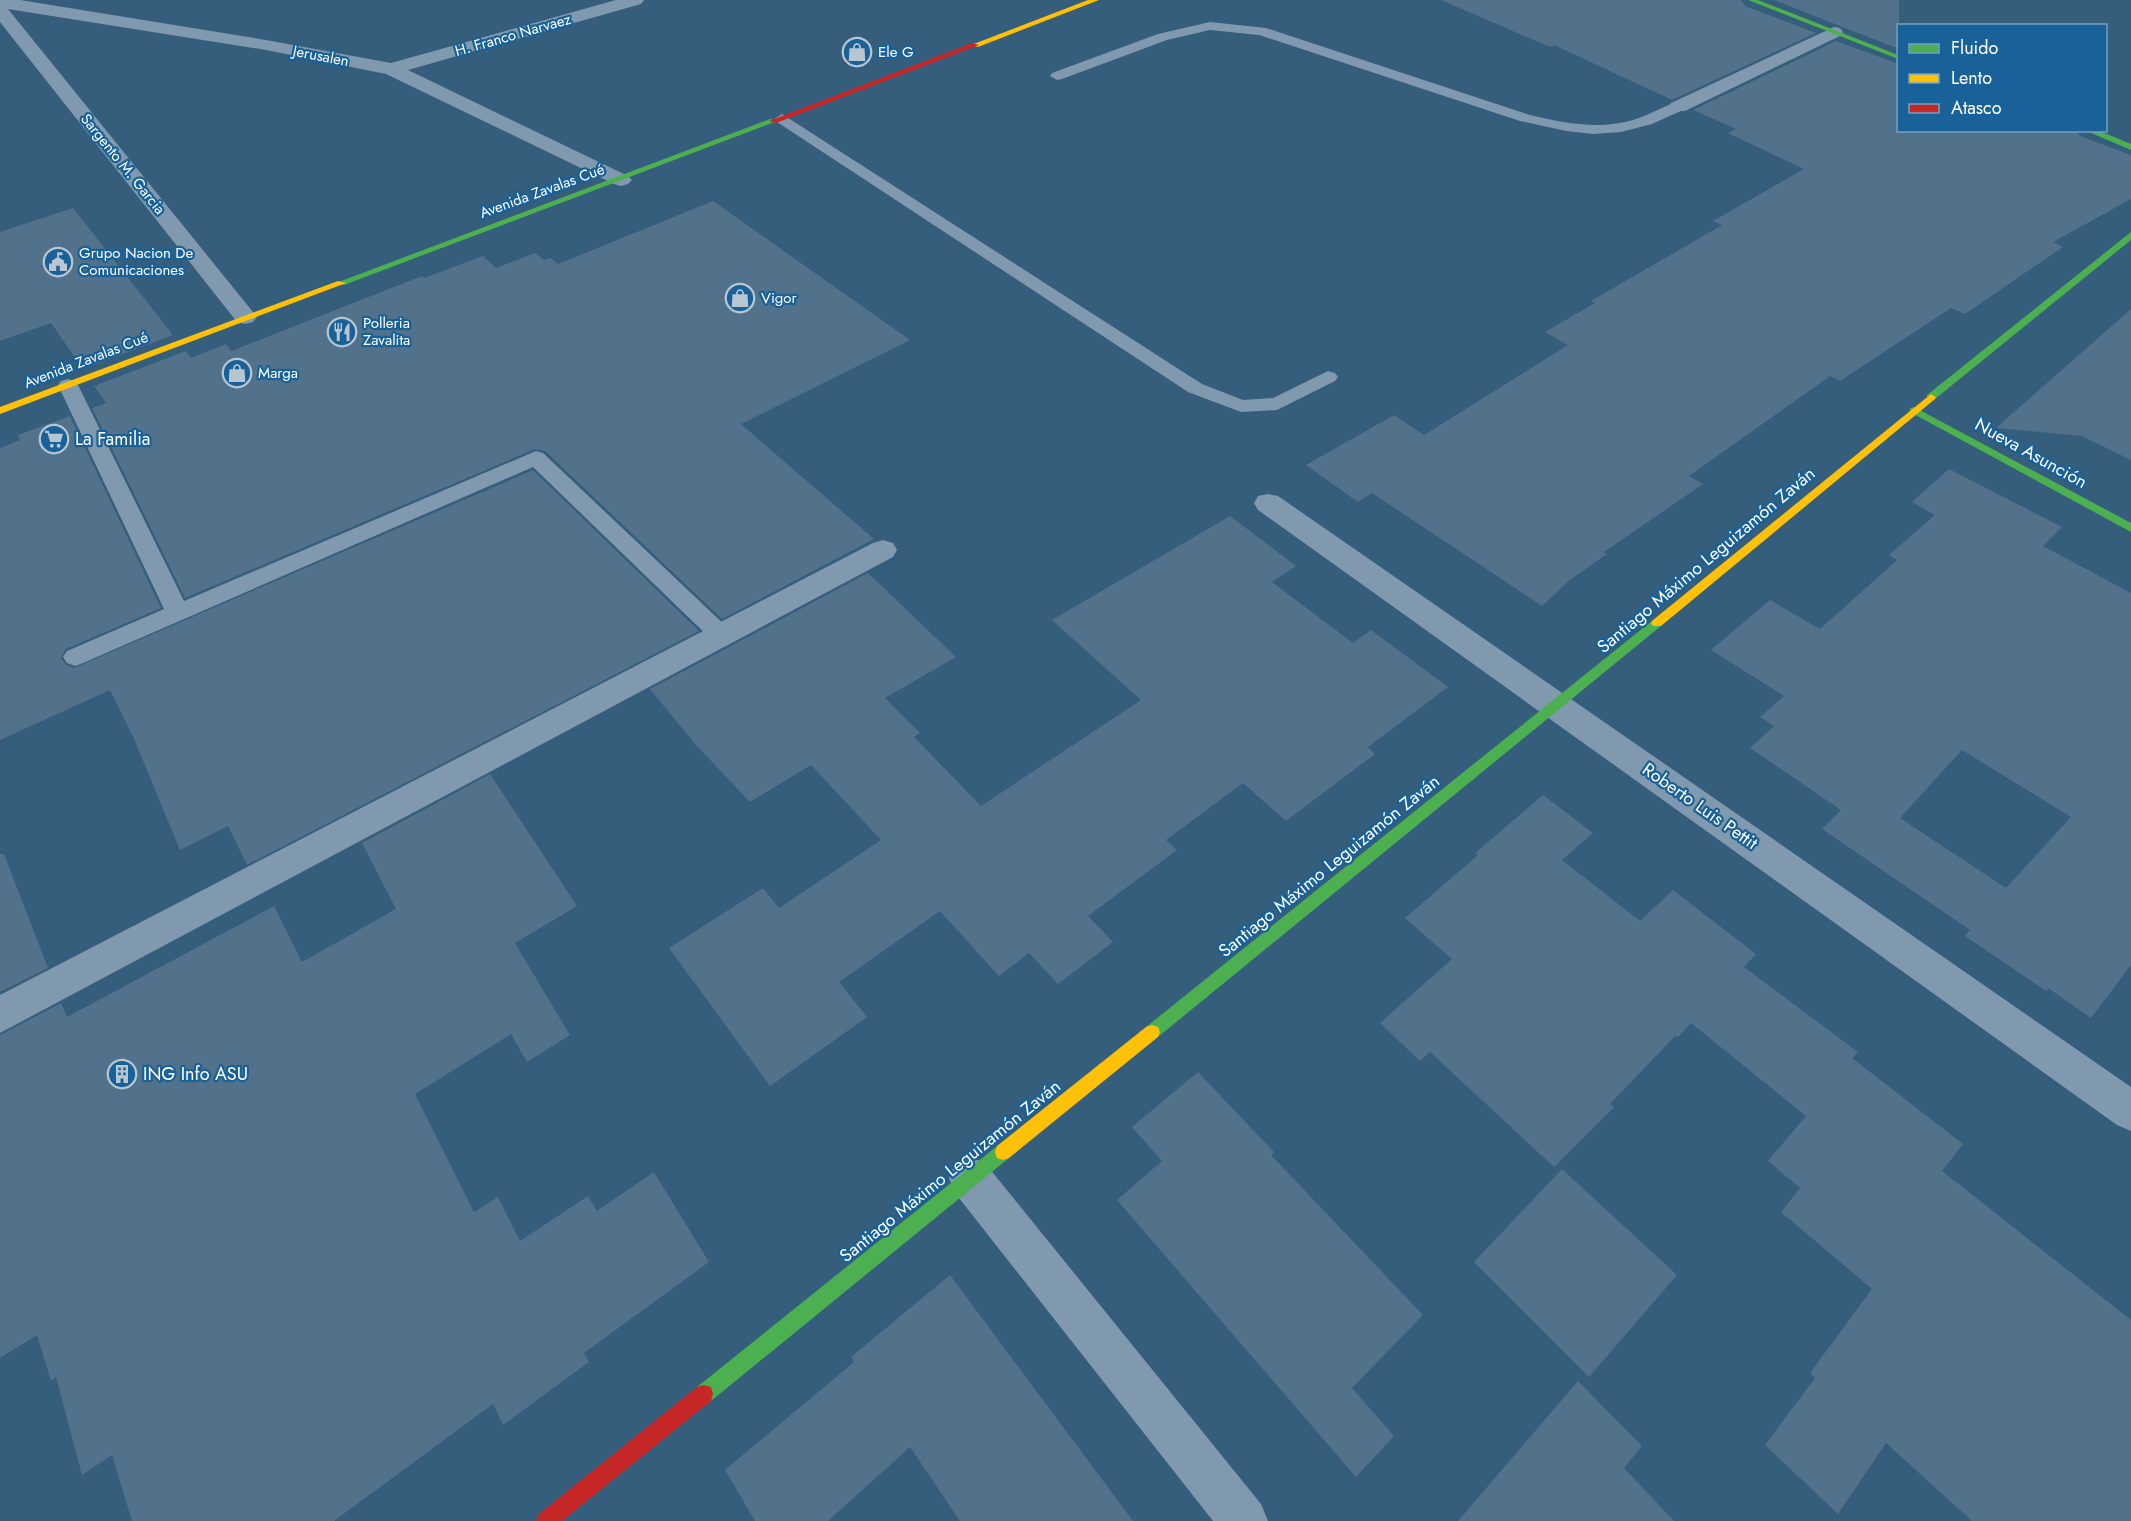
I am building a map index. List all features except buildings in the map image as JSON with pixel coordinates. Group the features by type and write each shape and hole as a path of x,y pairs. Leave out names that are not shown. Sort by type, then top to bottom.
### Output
{"street":[{"path":"45,8 76,0"},
{"name":"H. Franco Narvaez","path":"391,69 635,0"},
{"name":"Avenida Zavalas Cué","path":"0,411 245,317 621,180 1095,0"},
{"path":"1752,0 1897,56"},
{"name":"Jerusalen","path":"0,2 266,45 391,69 621,180"},
{"name":"Sargento M. Garcia","path":"0,10 245,317"},
{"path":"1678,107 1834,32"},
{"path":"2093,132 2131,147"},
{"name":"Santiago Máximo Leguizamón Zaván","path":"546,1521 1558,705 1914,410 2131,236"},
{"name":"Nueva Asunción","path":"1914,410 2131,528"},
{"name":"Roberto Luis Pettit","path":"1268,503 1558,705 2131,1111"},
{"path":"0,1014 883,550"},
{"path":"970,1178 1244,1521"}],"lane":[{"path":"1056,76 1163,37 1210,26 1261,31 1526,118 1562,127 1604,130 1636,124 1678,107"},
{"path":"782,119 1195,388 1241,406 1277,404 1328,378"},
{"path":"68,385 178,613"},
{"path":"75,657 537,458 721,635"}],"traffic: fast":[{"path":"1752,0 1897,57"},
{"path":"341,283 773,121"},
{"path":"2093,132 2131,147"},
{"path":"1931,397 2131,235"},
{"path":"1914,410 2131,528"},
{"path":"1152,1032 1657,623"},
{"path":"704,1394 1003,1152"}],"traffic: slow":[{"path":"975,45 1095,0"},
{"path":"0,411 341,283"},
{"path":"1657,623 1931,397"},
{"path":"1003,1152 1152,1032"}],"traffic: jam":[{"path":"773,121 975,45"},
{"path":"546,1521 704,1394"}],"place":[{"name":"Ele G","path":"857,52"},
{"name":"Grupo Nacion De Comunicaciones","path":"58,262"},
{"name":"Vigor","path":"740,298"},
{"name":"Polleria Zavalita","path":"342,332"},
{"name":"Marga","path":"237,373"},
{"name":"La Familia","path":"54,439"},
{"name":"ING Info ASU","path":"122,1074"}]}
